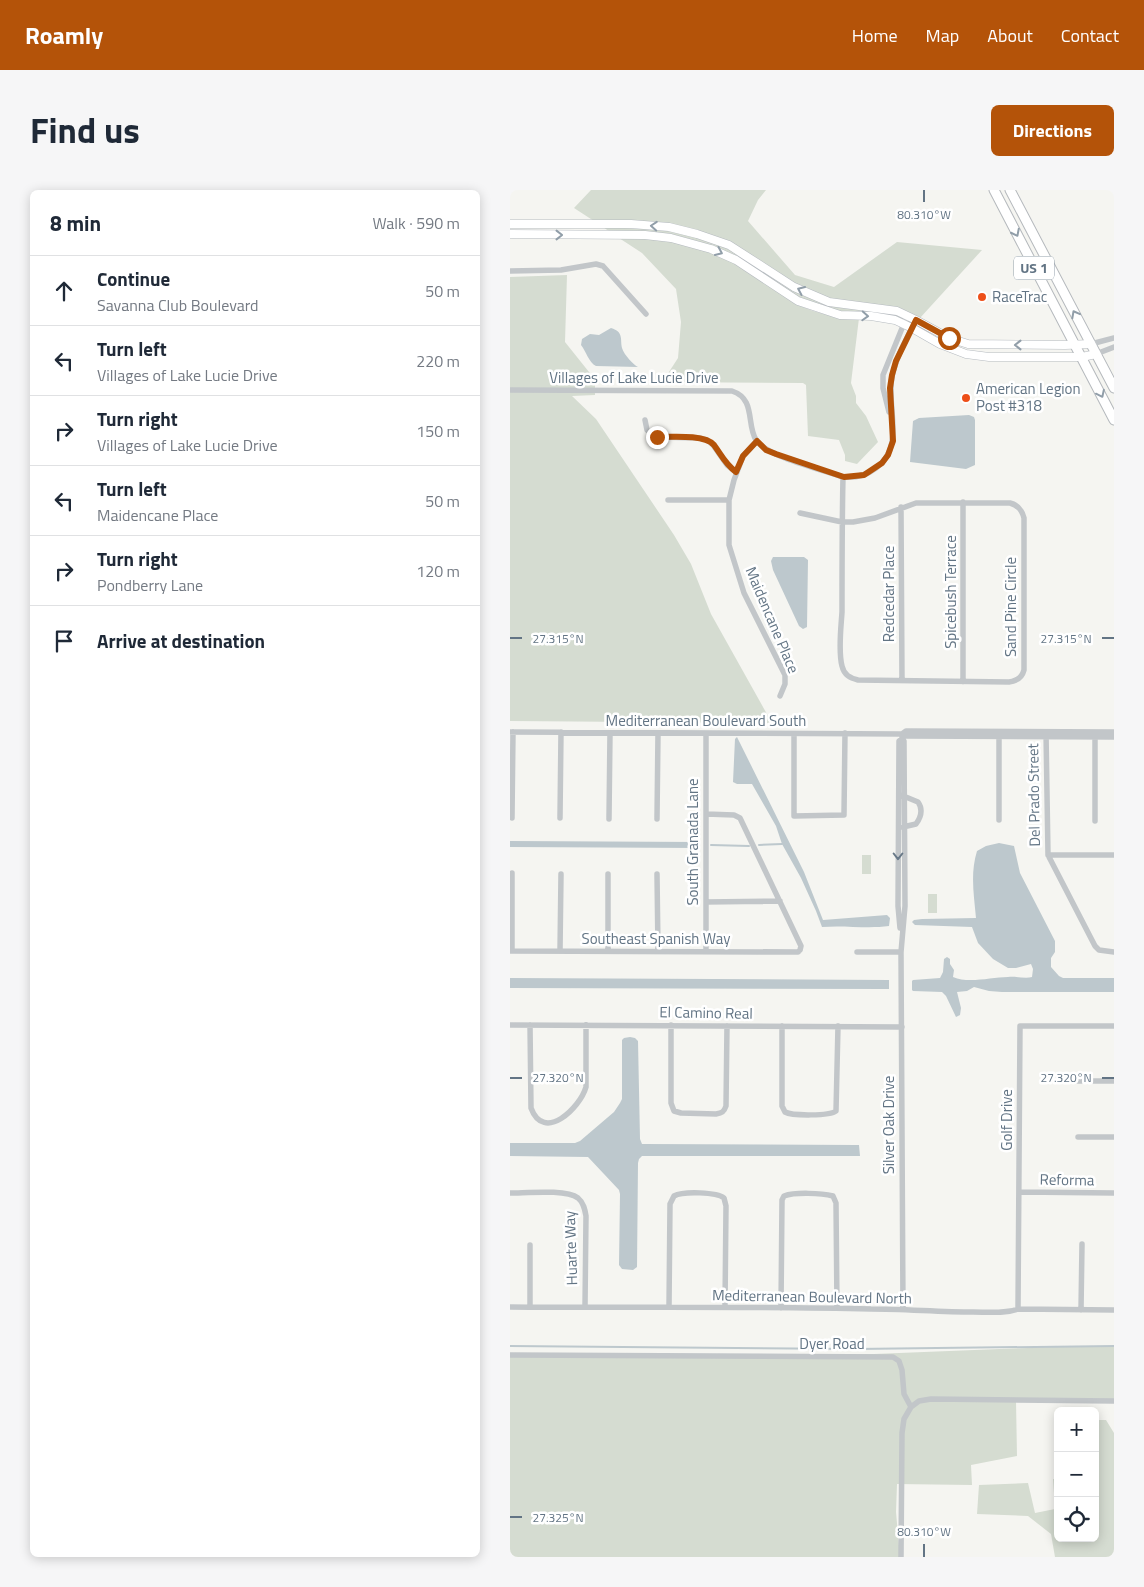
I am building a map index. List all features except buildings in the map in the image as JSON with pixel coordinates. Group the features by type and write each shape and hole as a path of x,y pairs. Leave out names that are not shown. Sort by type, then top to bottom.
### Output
{"main road":[{"name":"US 1","path":"994,190 1114,420"},
{"name":"US 1","path":"1010,190 1114,388"}],"street":[{"path":"510,224 631,224 668,227 698,234 729,245 794,287 829,302 890,310 916,320 949,338 968,344 1076,345 1091,344 1114,338"},
{"path":"510,234 645,235 671,238 712,249 736,260 798,301 840,315 871,316 904,324 940,344 966,354 1082,357 1114,347"},
{"path":"510,271 561,270 596,264 603,266 646,314"},
{"path":"893,426 882,388 883,375 907,316"},
{"path":"757,441 766,450 844,477 864,475 882,463 891,446 893,426 890,388 892,375 896,361 916,320"},
{"name":"Villages of Lake Lucie Drive","path":"510,390 732,391 742,396 747,403 751,427 757,441"},
{"path":"645,420 647,430 657,437 700,438 707,440 714,445 727,465 736,472"},
{"name":"Maidencane Place","path":"757,441 743,456 736,472 729,500 728,545 744,593 785,675 785,684 780,696"},
{"name":"Sand Pine Circle","path":"842,522 868,520 916,503 1010,503 1019,508 1024,518 1022,675 1019,679 1009,682 963,682 858,680 850,678 842,664 842,522 844,477"},
{"path":"668,500 729,500"},
{"name":"Spicebush Terrace","path":"963,502 963,682"},
{"name":"Redcedar Place","path":"901,507 902,680"},
{"path":"800,513 842,522"},
{"path":"511,732 512,818"},
{"name":"Mediterranean Boulevard South","path":"511,732 845,733 906,736 1095,734 1114,732"},
{"path":"560,732 560,818"},
{"path":"609,819 610,733"},
{"path":"657,819 658,733"},
{"name":"South Granada Lane","path":"706,733 706,952"},
{"path":"794,734 794,816 844,815 845,733"},
{"path":"999,734 999,820"},
{"name":"Del Prado Street","path":"1046,734 1048,855 1095,946 1099,950 1114,952"},
{"path":"1095,734 1095,821"},
{"name":"Mediterranean Boulevard South","path":"1095,734 1114,737"},
{"name":"Silver Oak Drive","path":"902,736 899,742 902,827 898,906 901,940 902,1027 902,1309"},
{"path":"901,795 918,802 921,809 916,824 902,827"},
{"path":"706,814 734,815 740,818 780,901 706,902"},
{"path":"1048,855 1114,855"},
{"path":"511,951 512,872"},
{"path":"560,874 560,951"},
{"path":"608,874 608,951"},
{"path":"657,874 658,951"},
{"name":"Southeast Spanish Way","path":"511,951 803,951 780,901"},
{"path":"857,952 901,952"},
{"name":"El Camino Real","path":"510,1025 902,1027"},
{"path":"530,1025 531,1108 536,1117 551,1123 557,1122 565,1116 584,1092 586,1025"},
{"path":"671,1025 672,1108 677,1113 698,1114 721,1113 726,1106 727,1026"},
{"path":"782,1026 783,1110 789,1114 829,1114 833,1113 837,1108 838,1026"},
{"name":"Golf Drive","path":"1018,1309 1020,1026 1114,1026"},
{"path":"1078,1081 1114,1081"},
{"path":"1078,1137 1114,1137"},
{"name":"Reforma","path":"1020,1192 1114,1193"},
{"name":"Huarte Way","path":"510,1193 566,1194 575,1196 582,1203 586,1216 585,1307"},
{"path":"670,1307 670,1204 674,1196 683,1193 718,1194 724,1198 726,1206 725,1308"},
{"path":"781,1308 782,1200 786,1195 815,1194 833,1196 836,1203 837,1308"},
{"path":"1081,1310 1082,1244"},
{"path":"530,1245 530,1307"},
{"name":"Mediterranean Boulevard North","path":"510,1307 837,1308 902,1309 914,1312 1008,1312 1018,1309 1114,1310"},
{"name":"Dyer Road","path":"510,1355 893,1357 899,1361 902,1370 904,1394 910,1407"},
{"path":"901,1557 902,1433 904,1419 910,1407 918,1401 931,1399 1114,1400"}],"shaded area":[{"path":"591,190 766,190 758,200 748,221 795,275 834,287 897,242 982,250 920,318 830,299 795,284 730,243 698,231 594,221 574,208"},
{"path":"603,227 668,230 697,237 728,248 792,289 896,314 916,323 914,325 841,312 800,298 713,246 671,234 610,232"},
{"path":"619,238 649,239 678,243 705,250 733,262 804,307 827,315 859,318 851,383 856,396 856,403 866,416 878,442 857,464 845,461 845,455 839,440 808,436 806,385 803,383 651,382 667,375 678,358 681,322 676,289 642,253"},
{"path":"567,275 565,342 597,382 595,384 595,395 572,396 596,419 674,535 691,564 711,614 772,723 510,721 510,277"},
{"path":"611,328 620,334 623,351 638,367 596,366 589,360 581,345 582,339 590,334 599,335"},
{"path":"969,415 974,417 975,420 975,465 966,469 910,462 913,421 919,418"},
{"path":"773,557 804,557 808,560 807,627 803,629 799,626 773,570 771,561"},
{"path":"737,737 804,872 823,920 887,915 890,918 889,926 822,927 801,878 782,844 776,826 752,784 737,784 733,782 735,739"},
{"path":"510,841 699,842 699,848 510,847"},
{"path":"999,843 1014,846 1020,873 1055,941 1055,952 1051,958 1051,967 1063,978 1114,978 1114,992 1002,992 974,987 967,991 957,992 961,1008 960,1015 956,1017 946,996 942,992 912,990 913,980 940,978 943,972 944,959 947,957 950,959 950,964 954,970 953,977 959,979 1032,977 1033,969 1031,964 1008,968 993,959 978,943 972,927 915,925 912,922 922,919 976,918 973,876 977,851 986,846"},
{"path":"862,855 871,855 871,874 862,874"},
{"path":"928,894 937,894 937,913 928,913"},
{"path":"510,978 889,980 889,989 510,988"},
{"path":"630,1037 638,1041 640,1139 642,1144 859,1145 860,1156 642,1156 638,1163 637,1267 633,1270 622,1269 619,1265 619,1190 588,1157 510,1156 510,1143 575,1143 580,1141 614,1112 622,1099 622,1040"},
{"path":"1078,1346 1114,1347 1114,1401 1016,1401 1017,1456 971,1465 972,1485 897,1484 896,1512 900,1557 510,1557 510,1357 874,1354"},
{"path":"1099,1420 1106,1420 1114,1433 1114,1557 1055,1557 1051,1534 1028,1516 977,1514 979,1485 1028,1483 1035,1513 1054,1509 1054,1542 1099,1542"}],"waterway":[{"path":"759,845 782,844"},
{"path":"711,845 749,846"},
{"path":"510,1346 856,1349 1114,1346"}],"place":[{"name":"RaceTrac","path":"982,297"},
{"name":"American Legion Post #318","path":"966,398"}],"route":[{"path":"657,437 704,438 714,445 720,457 736,472 743,456 757,441 766,450 844,477 864,475 874,470 888,455 893,436 890,388 892,375 896,361 916,320 949,338"}]}
